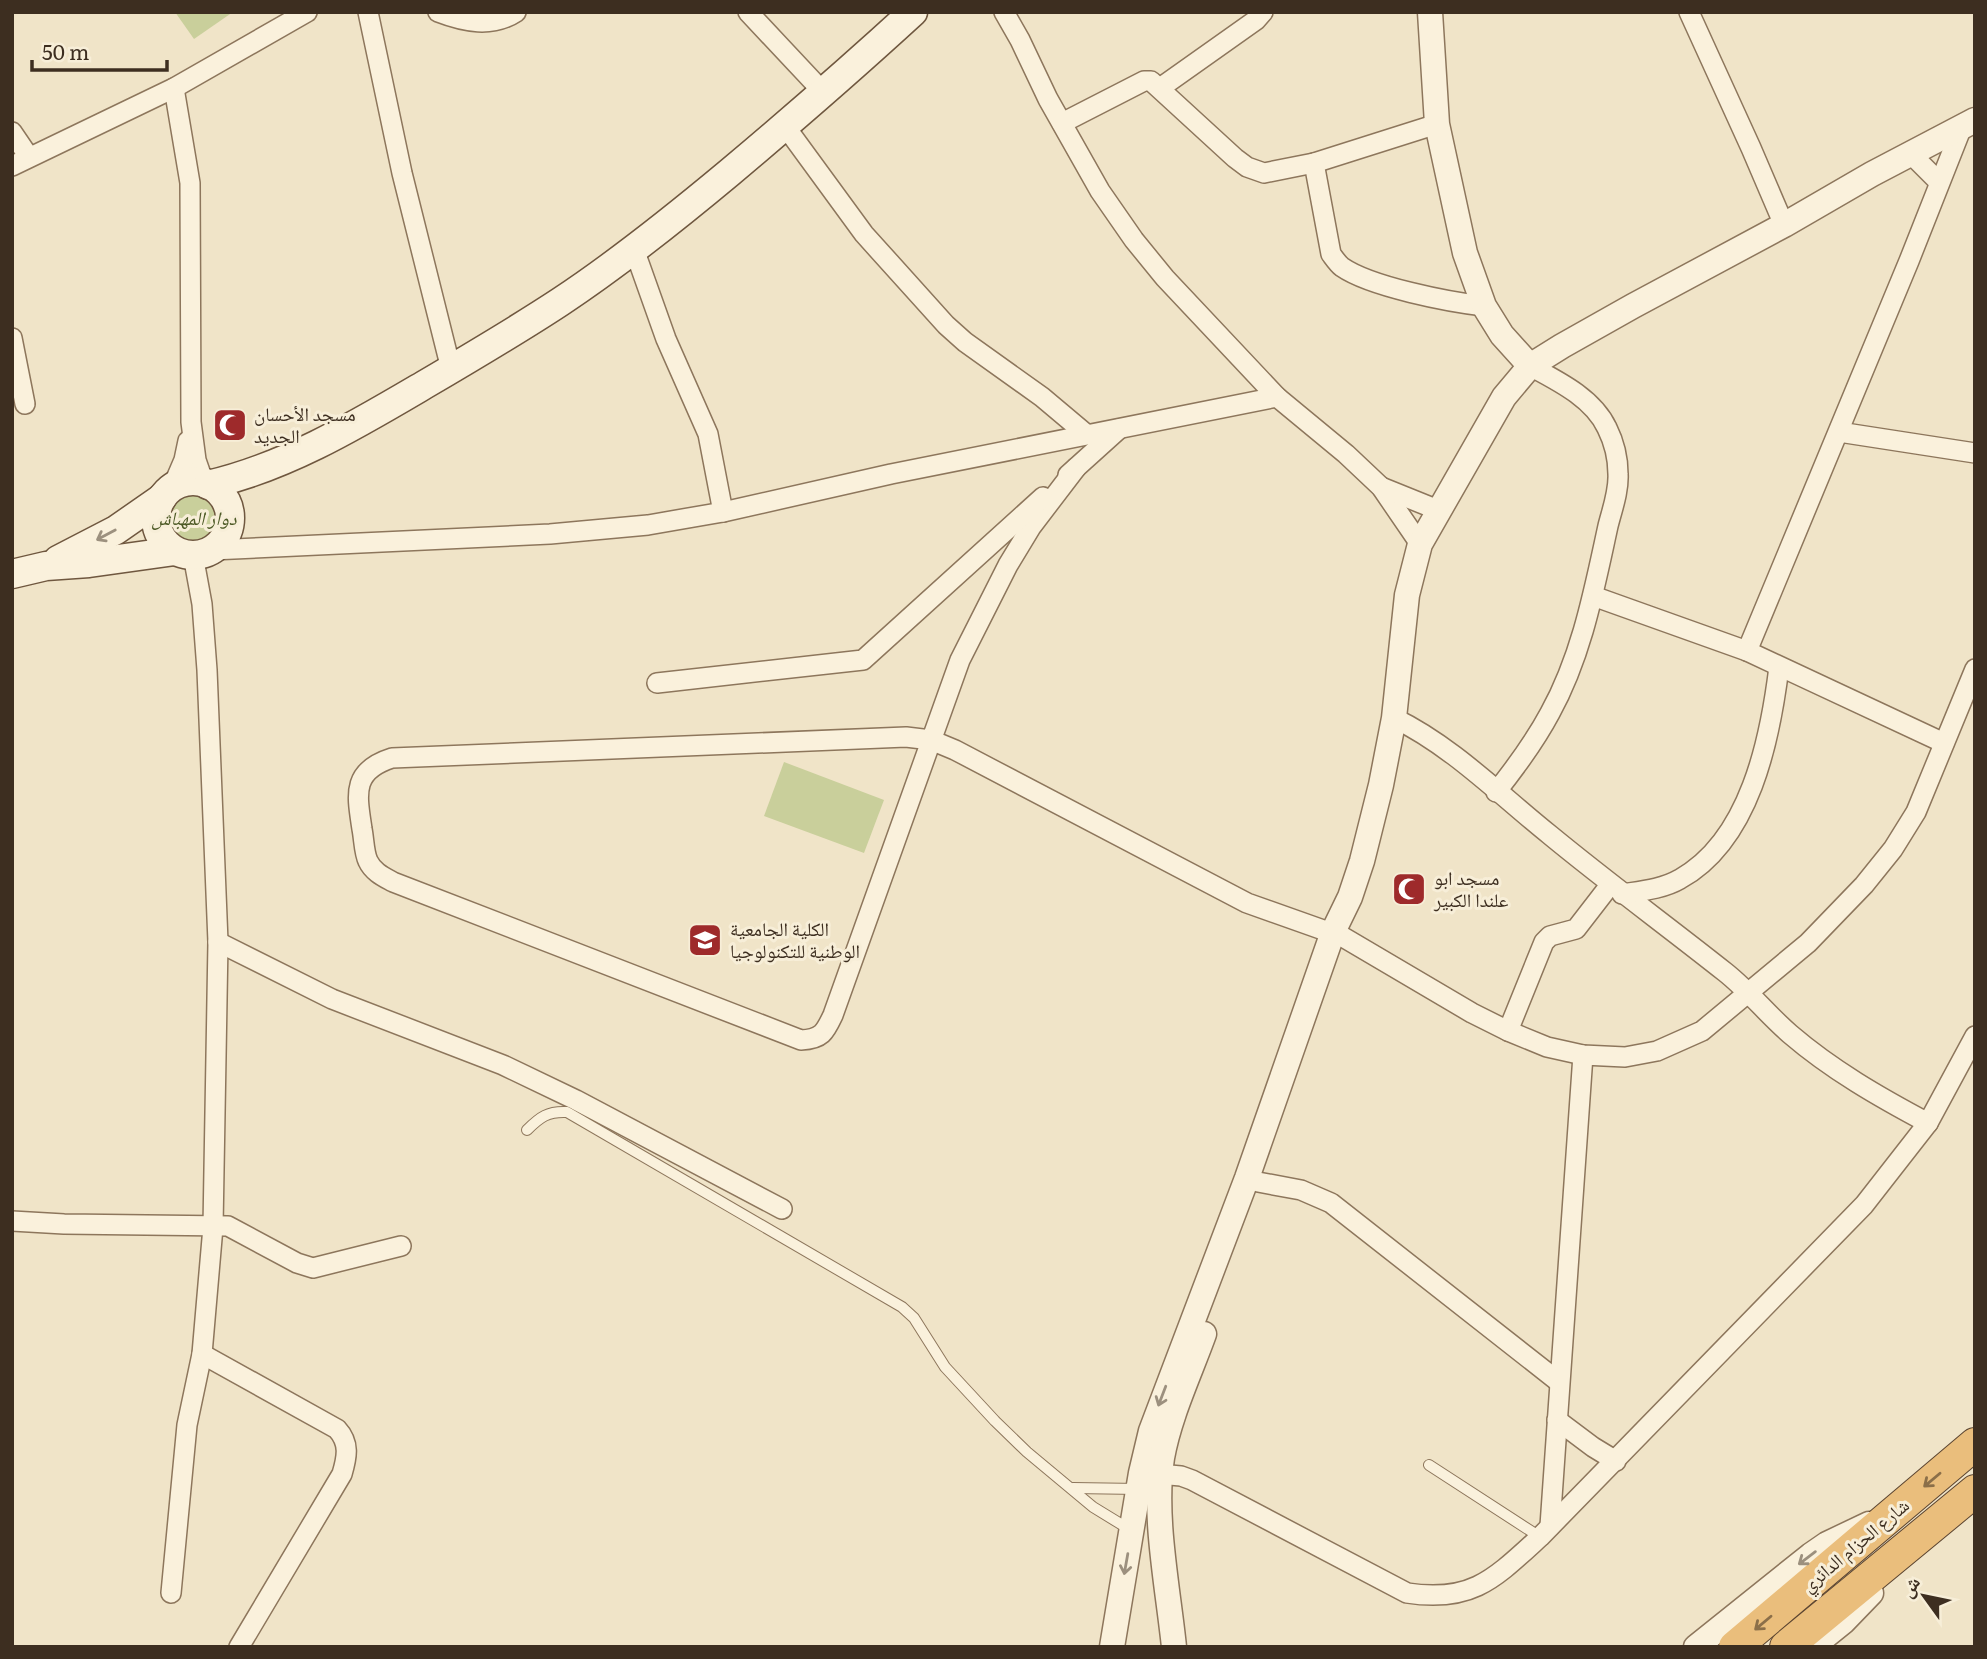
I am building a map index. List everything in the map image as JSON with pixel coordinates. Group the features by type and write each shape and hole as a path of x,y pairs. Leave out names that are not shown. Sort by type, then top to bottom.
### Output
{"highway":[{"name":"شارع الحزام الدائري","path":"1735,1647 1975,1444"},
{"name":"شارع الحزام الدائري","path":"1786,1647 1975,1491"}],"main road":[{"path":"46,566 116,530 186,482 206,484 249,475 289,458 451,369 561,301 634,249 785,126 913,12"},
{"path":"12,574 46,566 193,552 221,542 230,520 262,482 289,458"},
{"path":"206,484 224,499 230,520"},
{"path":"167,493 156,512 157,527 163,541 193,552"}],"street":[{"path":"12,132 20,162 174,88 307,12"},
{"path":"368,12 402,173 451,369"},
{"path":"438,12 452,18 486,23 505,19 516,12"},
{"path":"748,12 824,93"},
{"path":"1004,12 1100,191 1134,240 1165,278 1277,397 1381,487 1420,544"},
{"path":"1160,88 1256,20 1263,12"},
{"path":"1689,12 1784,225"},
{"path":"1435,14 1437,124 1465,253 1484,306 1502,335 1530,366 1564,383 1586,401 1606,425 1616,450 1619,477 1593,596 1573,664 1551,712 1531,745 1496,792"},
{"path":"1062,123 1144,81 1151,81 1247,167 1264,173 1314,163 1437,124"},
{"path":"174,88 190,183 191,422 196,460 206,484"},
{"path":"1112,1647 1132,1531 1258,1182 1362,861 1394,718 1407,595 1420,544 1438,509 1504,397 1530,366 1633,306 1968,124"},
{"path":"1747,651 1839,432 1939,182 1968,124"},
{"path":"785,126 863,234 946,325 965,342 1042,397 1086,435"},
{"path":"1911,154 1939,182"},
{"path":"1314,163 1331,254 1340,266 1406,290 1454,303 1484,306"},
{"path":"634,249 666,339 708,434 723,512"},
{"path":"12,338 24,404"},
{"path":"171,1593 187,1425 202,1354 212,1227 218,943 207,670 202,604 193,552 550,534 649,525 1277,397"},
{"path":"167,493 184,460 191,422"},
{"path":"657,683 863,660 1119,428"},
{"path":"1839,432 1975,453"},
{"path":"1076,468 1031,527 983,611 960,660 931,740 833,1015 825,1031 814,1040 801,1040 393,882 378,874 368,861 356,792 369,770 391,758 906,737 931,740 955,750 1247,903 1338,935 1508,1031 1547,1047 1583,1055 1625,1056 1657,1051 1702,1031 1808,943 1864,885 1893,849 1916,812 1975,669"},
{"path":"1381,487 1438,509"},
{"path":"1593,596 1747,651 1944,743"},
{"path":"1508,1031 1544,942 1550,936 1576,929 1616,890 1677,881 1700,866 1723,841 1741,809 1760,764 1773,716 1779,667"},
{"path":"1394,718 1428,737 1616,890 1751,993 1765,1012 1816,1056 1866,1090 1927,1123"},
{"path":"1174,1647 1150,1481 1159,1406 1338,935"},
{"path":"218,943 332,999 503,1065 576,1100 782,1209"},
{"path":"1150,1481 1192,1480 1407,1593 1432,1597 1458,1594 1485,1584 1545,1532 1864,1205 1927,1123 1975,1037"},
{"path":"1545,1532 1557,1420 1583,1055"},
{"path":"1258,1182 1301,1190 1331,1203 1559,1382"},
{"path":"12,1221 228,1226 297,1263 313,1268 401,1246"},
{"path":"202,1354 337,1429 344,1436 347,1447 342,1474 239,1647"},
{"path":"1557,1420 1616,1461"},
{"path":"1696,1647 1827,1544 1889,1515"},
{"path":"1812,1647 1843,1622 1882,1583 1915,1539"}],"lane":[{"path":"527,1130 542,1115 554,1111 568,1112 902,1307 914,1318 945,1367 995,1421 1027,1452 1093,1507 1132,1531"},
{"path":"1429,1465 1545,1532"},
{"path":"1073,1488 1150,1481"}],"green space":[{"path":"175,12 233,12 194,39"},
{"name":"دوار المهباش","path":"194,492 213,499 220,518 213,537 194,544 175,537 168,518 175,499"},
{"path":"784,762 884,800 864,853 764,816"}],"place":[{"name":"مسجد الأحسان الجديد","path":"230,425"},
{"name":"مسجد ابو علندا الكبير","path":"1409,889"},
{"name":"الكلية الجامعية الوطنية للتكنولوجيا","path":"705,940"}]}
